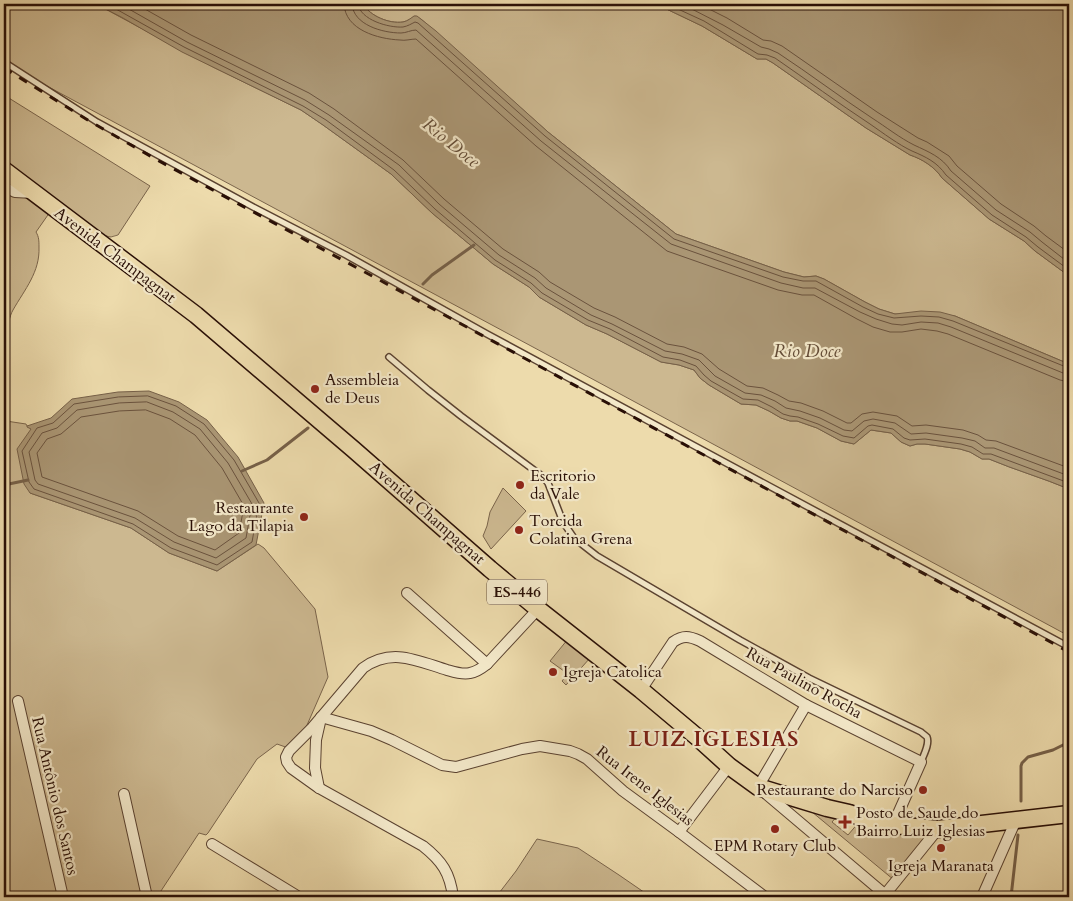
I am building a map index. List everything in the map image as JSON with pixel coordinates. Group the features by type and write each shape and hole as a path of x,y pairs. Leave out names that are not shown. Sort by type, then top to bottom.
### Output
{"main road":[{"name":"ES-446","path":"4,170 33,193"},
{"name":"Avenida Champagnat","path":"33,193 196,315 490,569 641,690 729,766 758,787 827,808 849,812 868,820 893,825 938,829 1069,814"}],"street":[{"path":"4,187 15,192 33,193"},
{"path":"407,593 487,664"},
{"path":"454,897 447,872 435,856 423,846 319,788 291,768 286,757 289,751 363,668 375,661 393,657 407,658 456,673 469,674 487,664 538,609"},
{"name":"Rua Paulino Rocha","path":"641,690 673,642 683,637 693,638 806,705 921,762"},
{"name":"Rua Antônio dos Santos","path":"18,701 63,897"},
{"path":"806,705 758,787 885,896 938,829"},
{"path":"319,788 315,768 316,740 321,717"},
{"name":"Rua Irene Iglesias","path":"321,717 371,731 450,767 540,746 570,751 587,759 623,791 765,897"},
{"path":"893,825 921,762"},
{"path":"679,832 729,766"},
{"path":"124,794 147,897"},
{"path":"982,897 1016,820"},
{"path":"212,844 300,897"}],"lane":[{"path":"4,62 105,126 346,255 487,334 1069,646"},
{"path":"389,357 461,416 542,476 548,483 558,510 574,538 597,556 809,678 921,732 926,736 927,745 921,762"}],"shaded area":[{"path":"4,4 96,4 215,68 301,110 391,174 432,213 493,264 529,287 539,297 586,325 661,362 694,370 709,385 741,404 756,405 781,418 817,428 841,441 854,444 871,430 891,433 901,442 910,446 925,444 960,449 982,459 989,459 1069,489 1069,636 4,63"},
{"path":"363,4 656,4 702,26 757,59 766,59 773,63 866,128 928,164 989,219 1024,241 1069,276 1069,364 955,316 895,314 879,309 816,276 804,277 784,272 676,234 548,132 421,19 415,16 403,22 392,22 370,12"},
{"path":"4,95 150,186 118,235 111,237 92,228 57,202 36,232 39,243 37,264 31,280 12,313 4,332"},
{"path":"6,421 26,424 32,428 30,493 131,528 169,553 217,571 258,544 264,548 315,609 328,677 297,748 294,750 277,744 257,759 208,833 206,835 199,833 157,897 4,897 4,423"},
{"path":"503,488 526,511 491,549 483,536 490,512"},
{"path":"568,639 590,658 566,685 562,681 568,674 550,661"},
{"path":"800,802 838,815 832,822 848,835 859,822 932,831 894,880"},
{"path":"537,839 578,848 651,897 496,897"}],"water":[{"name":"Rio Doce","path":"96,4 363,4 370,12 392,22 403,22 417,16 548,132 676,234 784,272 804,277 816,276 879,309 895,314 921,311 940,312 955,316 1069,364 1069,489 989,459 982,459 960,449 925,444 910,446 901,442 891,433 871,430 854,444 841,441 817,428 781,418 756,405 741,404 709,385 694,370 661,362 586,325 539,297 529,287 493,264 432,213 391,174 301,110 182,52"},
{"path":"656,4 1069,4 1069,276 1024,241 989,219 928,164 866,128 773,63 766,59 757,59 702,26"},
{"path":"149,391 179,402 207,420 238,457 264,503 256,545 217,571 169,553 131,528 30,493 24,484 17,449 31,429 27,426 51,418 72,399 118,392"}],"waterway":[{"path":"423,284 432,275 474,245"},
{"path":"242,471 267,460 308,428"},
{"path":"4,485 28,480"},
{"path":"1021,801 1022,763 1028,757 1053,750 1069,742"},
{"path":"1011,897 1018,835"}],"railway":[{"path":"4,68 91,122 159,161 1069,652"}],"place":[{"name":"Assembleia de Deus","path":"315,389"},
{"name":"Escritorio da Vale","path":"520,485"},
{"name":"Restaurante Lago da Tilapia","path":"304,517"},
{"name":"Torcida Colatina Grena","path":"519,530"},
{"name":"Igreja Catolica","path":"553,672"},
{"name":"Restaurante do Narciso","path":"923,790"},
{"name":"Posto de Saude do Bairro Luiz Iglesias","path":"845,822"},
{"name":"EPM Rotary Club","path":"775,829"},
{"name":"Igreja Maranata","path":"941,848"}],"district":[{"name":"LUIZ IGLESIAS","path":"714,739"}]}
